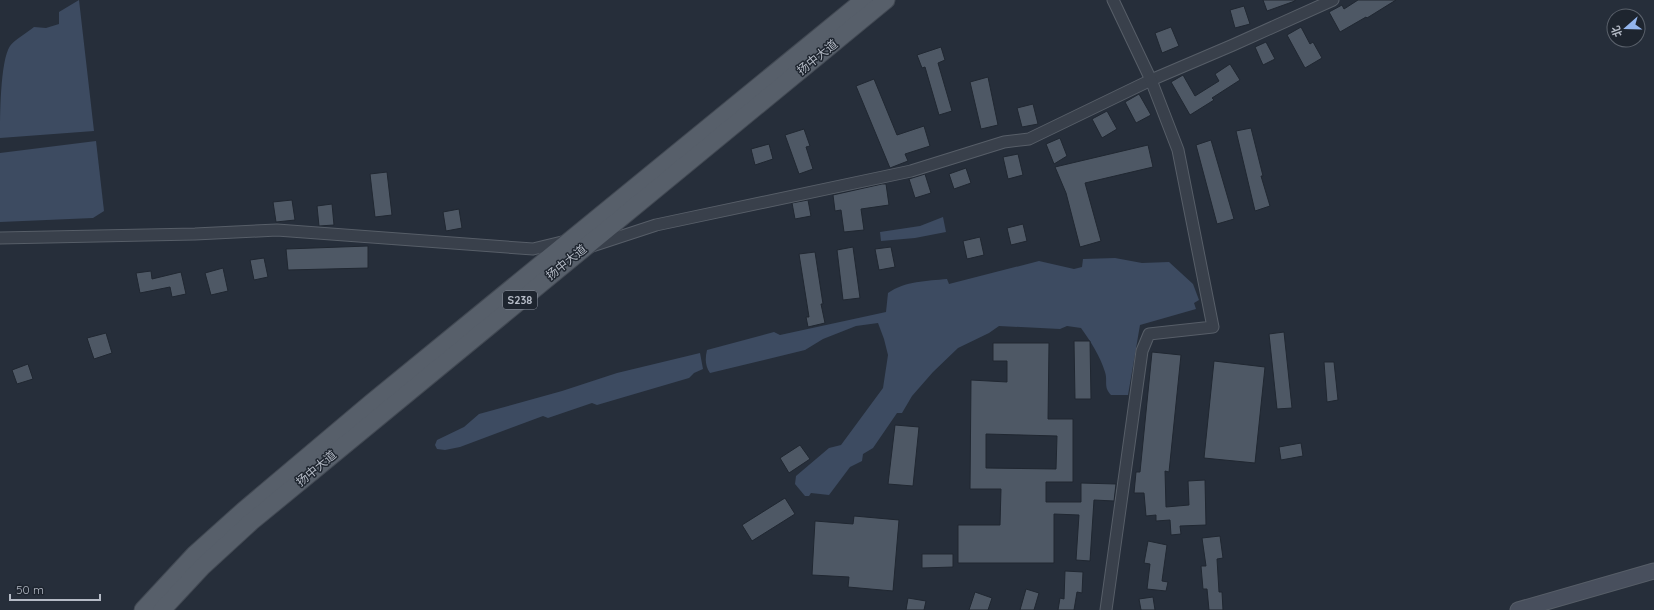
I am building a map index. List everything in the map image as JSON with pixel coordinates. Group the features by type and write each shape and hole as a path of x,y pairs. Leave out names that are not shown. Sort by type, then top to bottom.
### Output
{"main road":[{"name":"扬中大道","path":"162,610 202,567 251,522 864,0"},
{"name":"扬中大道","path":"143,610 195,554 243,511 886,0"},
{"path":"1518,610 1654,571"}],"street":[{"path":"1106,610 1142,351 1148,334 1213,327 1178,150 1151,80 1113,0"},
{"path":"0,238 195,234 277,230 533,249 576,245 656,225 911,170 1004,142 1029,139 1151,80 1333,0"}],"water":[{"path":"79,0 94,131 0,138 2,76 10,46 34,27 46,28 59,24 59,12"},
{"path":"96,141 104,211 93,218 0,222 0,153"},
{"path":"943,217 946,232 915,238 881,241 880,232 920,226"},
{"path":"1115,258 1142,263 1169,262 1193,284 1199,300 1194,303 1196,309 1140,325 1128,395 1111,395 1106,387 1105,372 1101,360 1081,328 1067,326 1060,329 999,326 989,333 958,348 933,372 912,396 902,413 897,413 873,448 863,454 862,461 850,467 829,495 811,493 809,496 805,496 795,484 796,476 829,448 841,445 883,388 888,355 878,323 856,326 823,339 805,350 710,373 706,365 707,350 774,332 780,335 886,312 888,293 909,284 947,279 949,284 1039,261 1074,269 1082,267 1083,259"},
{"path":"700,353 703,369 694,373 689,378 597,405 592,403 548,418 543,416 460,447 445,450 437,449 435,445 437,440 464,427 479,414 562,391 617,373"}],"building":[{"path":"1263,0 1295,0 1295,1 1267,11"},
{"path":"1358,0 1396,0 1367,18 1366,17 1340,32 1329,12 1342,5 1344,9"},
{"path":"1244,6 1250,24 1235,28 1230,10"},
{"path":"1171,27 1179,46 1162,53 1155,33"},
{"path":"1301,27 1310,44 1313,42 1322,58 1305,68 1287,35"},
{"path":"1266,42 1275,59 1263,65 1255,47"},
{"path":"941,47 945,60 938,63 952,111 939,115 925,67 922,68 917,55"},
{"path":"1230,64 1240,80 1212,98 1214,100 1190,115 1171,82 1183,75 1195,96 1219,81 1215,74"},
{"path":"988,77 998,125 981,129 970,82"},
{"path":"874,79 897,135 924,126 930,146 905,154 908,161 890,168 856,86"},
{"path":"1139,94 1151,115 1136,123 1125,102"},
{"path":"1033,104 1038,124 1022,127 1017,108"},
{"path":"1107,111 1117,129 1102,138 1092,119"},
{"path":"1251,128 1263,176 1261,176 1270,206 1255,211 1236,131"},
{"path":"804,129 810,146 806,147 813,169 799,174 785,135"},
{"path":"1060,138 1067,156 1054,164 1046,144"},
{"path":"1211,140 1234,219 1217,224 1196,145"},
{"path":"769,144 773,159 755,165 751,149"},
{"path":"1148,145 1153,167 1085,183 1101,241 1080,247 1066,193 1055,167"},
{"path":"1018,154 1023,175 1008,179 1003,157"},
{"path":"966,168 971,183 954,189 949,174"},
{"path":"387,172 392,215 375,217 370,174"},
{"path":"925,174 931,193 915,198 909,179"},
{"path":"886,184 889,205 861,209 864,230 844,232 841,210 835,211 833,195"},
{"path":"292,200 295,220 276,222 273,202"},
{"path":"808,200 811,216 795,219 792,203"},
{"path":"332,204 334,225 319,226 317,206"},
{"path":"459,209 462,228 446,231 443,212"},
{"path":"1023,224 1027,241 1011,245 1007,228"},
{"path":"980,237 984,255 967,259 963,241"},
{"path":"368,246 368,268 288,270 286,249"},
{"path":"853,247 860,298 843,300 837,250"},
{"path":"891,247 895,267 879,270 875,249"},
{"path":"815,252 823,304 821,304 825,323 808,327 806,317 809,317 799,254"},
{"path":"264,258 268,277 254,280 250,260"},
{"path":"223,268 228,291 211,295 205,273"},
{"path":"151,271 152,279 181,272 186,294 172,297 170,287 140,293 136,273"},
{"path":"1284,332 1292,408 1277,409 1269,334"},
{"path":"106,333 112,353 94,359 87,338"},
{"path":"1074,341 1090,341 1091,399 1075,399"},
{"path":"993,343 1049,343 1048,419 1073,419 1073,482 1046,482 1046,502 1081,502 1081,483 1116,484 1114,501 1094,500 1090,561 1076,560 1079,515 1054,514 1054,563 958,563 958,525 1000,525 1001,489 970,489 971,380 1007,382 1007,361 993,361","holes":["986,434 1057,436 1056,469 986,468"]},
{"path":"1152,352 1181,355 1169,472 1165,471 1166,507 1189,505 1188,481 1205,480 1206,525 1180,526 1181,534 1171,535 1170,520 1156,521 1156,515 1146,516 1144,493 1134,493 1136,472 1140,472"},
{"path":"1214,361 1265,367 1255,463 1204,458"},
{"path":"1324,362 1334,362 1338,400 1327,402"},
{"path":"28,364 33,379 17,384 12,370"},
{"path":"895,425 919,427 913,486 888,484"},
{"path":"1301,443 1303,456 1281,460 1279,447"},
{"path":"800,445 810,459 789,473 780,458"},
{"path":"785,498 795,514 752,541 742,525"},
{"path":"854,516 899,520 893,591 848,587 849,577 812,575 815,521 853,524"},
{"path":"1220,536 1223,558 1217,559 1219,592 1222,592 1223,610 1209,610 1207,589 1203,589 1201,566 1206,566 1202,538"},
{"path":"1148,541 1167,545 1162,581 1168,582 1166,591 1147,589 1150,564 1144,563"},
{"path":"922,554 953,554 953,567 922,568"},
{"path":"1065,571 1083,572 1082,593 1077,592 1074,610 1058,610 1060,598 1064,599"},
{"path":"1026,589 1039,593 1034,610 1020,610"},
{"path":"975,592 992,598 988,610 969,610"},
{"path":"1153,597 1155,610 1141,610 1139,599"},
{"path":"908,598 926,601 924,610 906,610"}]}
